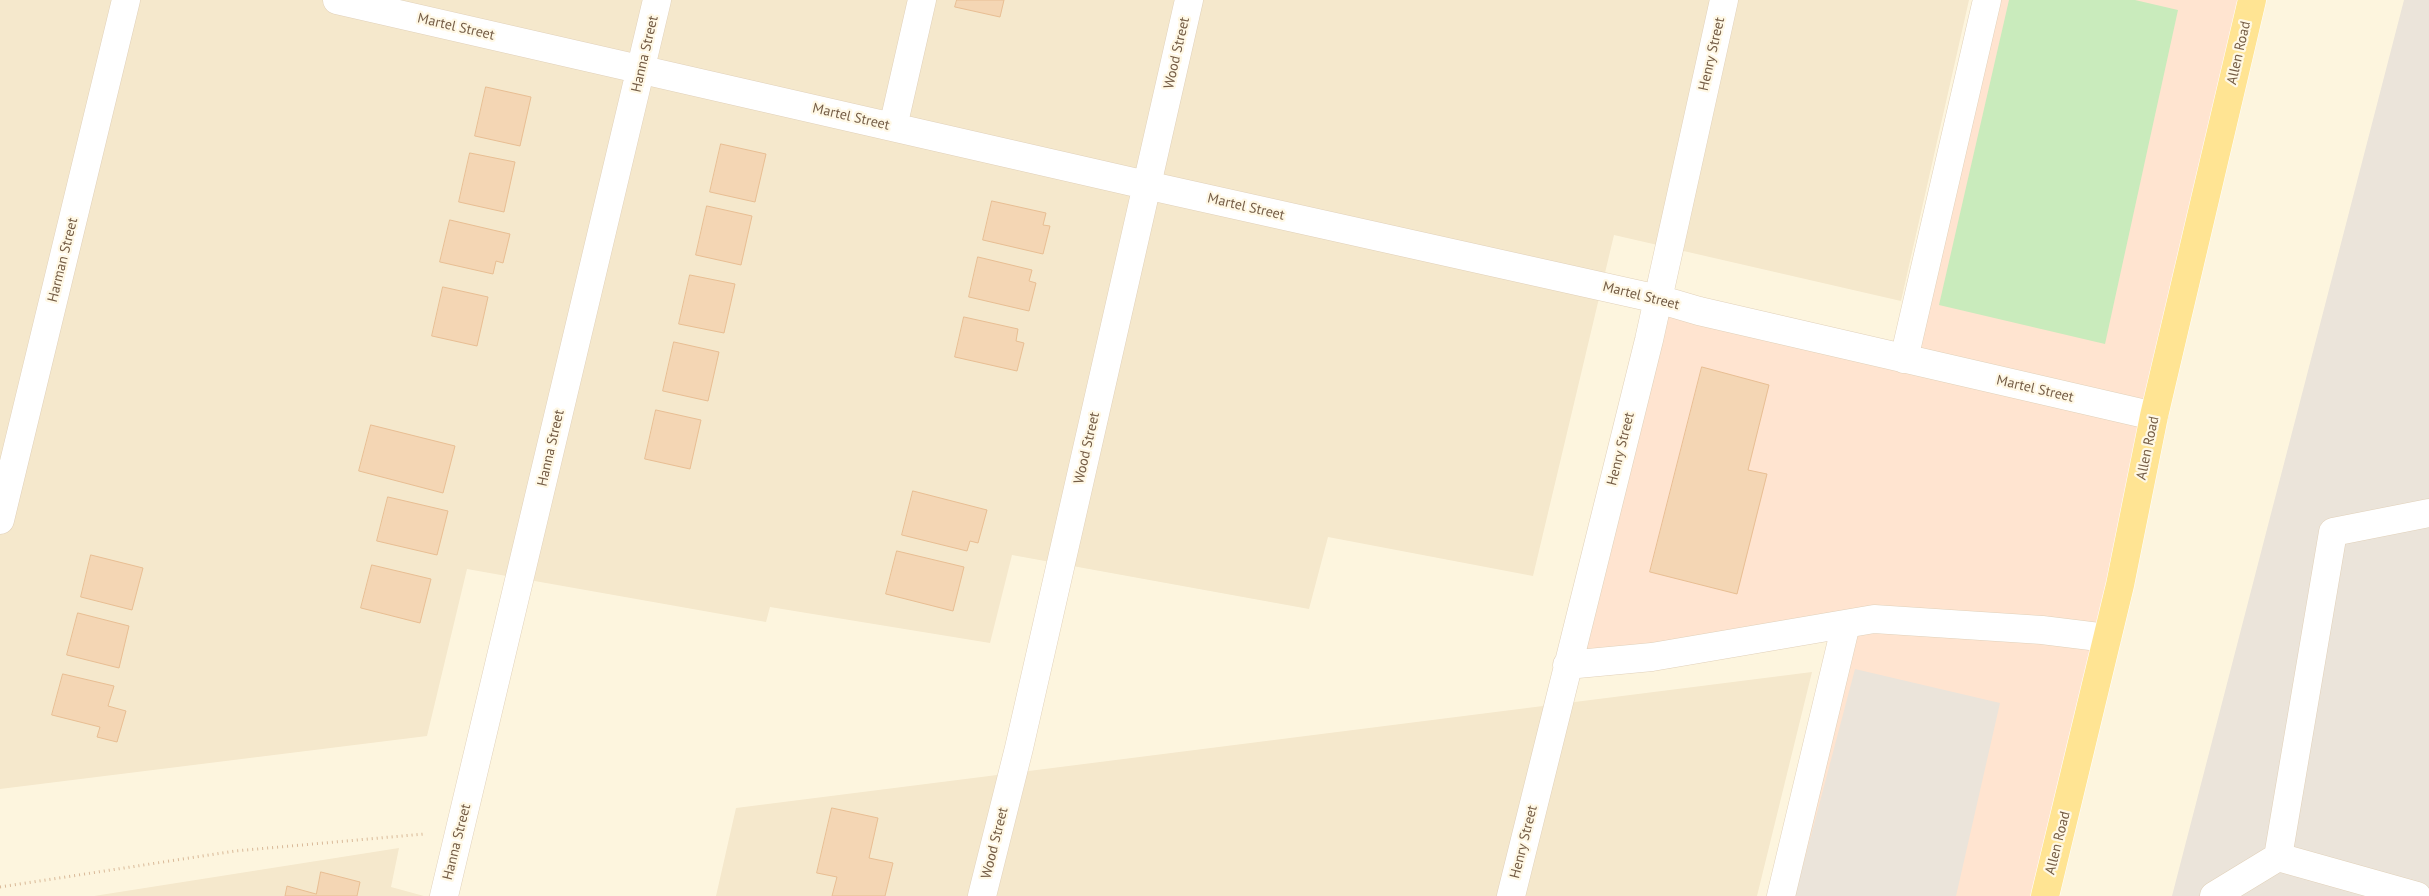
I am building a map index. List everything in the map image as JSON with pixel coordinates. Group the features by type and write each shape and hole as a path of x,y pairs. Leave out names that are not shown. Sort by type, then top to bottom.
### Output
{"main road":[{"name":"Allen Road","path":"2045,896 2107,638 2154,416 2252,0"}],"street":[{"name":"Harman Street","path":"0,520 126,0"},
{"name":"Martel Street","path":"337,0 1146,185 1658,299 1699,312 2154,416"},
{"name":"Hanna Street","path":"444,896 657,0"},
{"path":"892,127 922,0"},
{"name":"Wood Street","path":"982,896 1019,748 1189,0"},
{"name":"Henry Street","path":"1511,896 1658,299 1724,0"},
{"path":"1904,359 1987,0"},
{"path":"2278,857 2333,532 2429,513"},
{"path":"1567,665 1652,658 1874,619 2042,630 2107,638"},
{"path":"1781,896 1846,624"},
{"path":"2214,896 2278,857 2417,896"}],"path":[{"path":"0,887 235,851 460,832"}],"shaded area":[{"path":"0,0 1969,0 1901,301 1614,235 1533,576 1328,537 1309,609 1012,555 990,643 770,607 766,622 467,569 427,736 0,789"},
{"path":"1987,0 2252,0 2045,896 1781,896 1846,624 1567,665 1658,299 1903,359"},
{"path":"2404,0 2429,0 2429,896 2172,896"},
{"path":"1855,669 2000,703 1956,896 1795,896"},
{"path":"1812,672 1757,896 716,896 736,808"},
{"path":"399,848 391,887 424,896 94,896"}],"green space":[{"path":"2009,0 2135,0 2178,10 2105,344 1939,305"}],"building":[{"path":"957,0 1004,0 1000,17 955,7"},
{"path":"486,87 531,97 520,146 475,136"},
{"path":"721,144 766,154 755,202 710,192"},
{"path":"470,153 515,162 504,212 459,202"},
{"path":"992,201 1046,213 1043,225 1050,226 1043,254 983,240"},
{"path":"707,206 752,216 741,265 696,255"},
{"path":"450,220 510,234 503,263 496,261 493,274 440,262"},
{"path":"978,257 1032,270 1029,281 1036,283 1029,311 969,297"},
{"path":"690,275 735,284 724,333 679,324"},
{"path":"443,287 488,297 477,346 432,336"},
{"path":"964,317 1018,329 1016,341 1024,343 1017,371 955,357"},
{"path":"674,342 719,352 708,401 663,391"},
{"path":"1702,367 1769,385 1748,470 1767,474 1737,594 1650,572"},
{"path":"656,410 701,420 690,469 645,459"},
{"path":"371,425 455,446 443,493 359,471"},
{"path":"913,491 987,510 978,543 970,541 967,551 902,535"},
{"path":"388,497 448,511 437,555 377,541"},
{"path":"897,551 964,567 953,611 886,594"},
{"path":"91,555 143,568 132,610 81,597"},
{"path":"372,565 431,579 420,623 361,608"},
{"path":"78,613 129,626 119,668 67,655"},
{"path":"63,674 114,686 108,706 126,711 117,742 97,737 100,727 52,715"},
{"path":"832,808 878,818 869,858 893,863 885,896 832,896 837,877 817,873"},
{"path":"321,872 360,882 357,896 285,896 287,886 316,894"}]}
